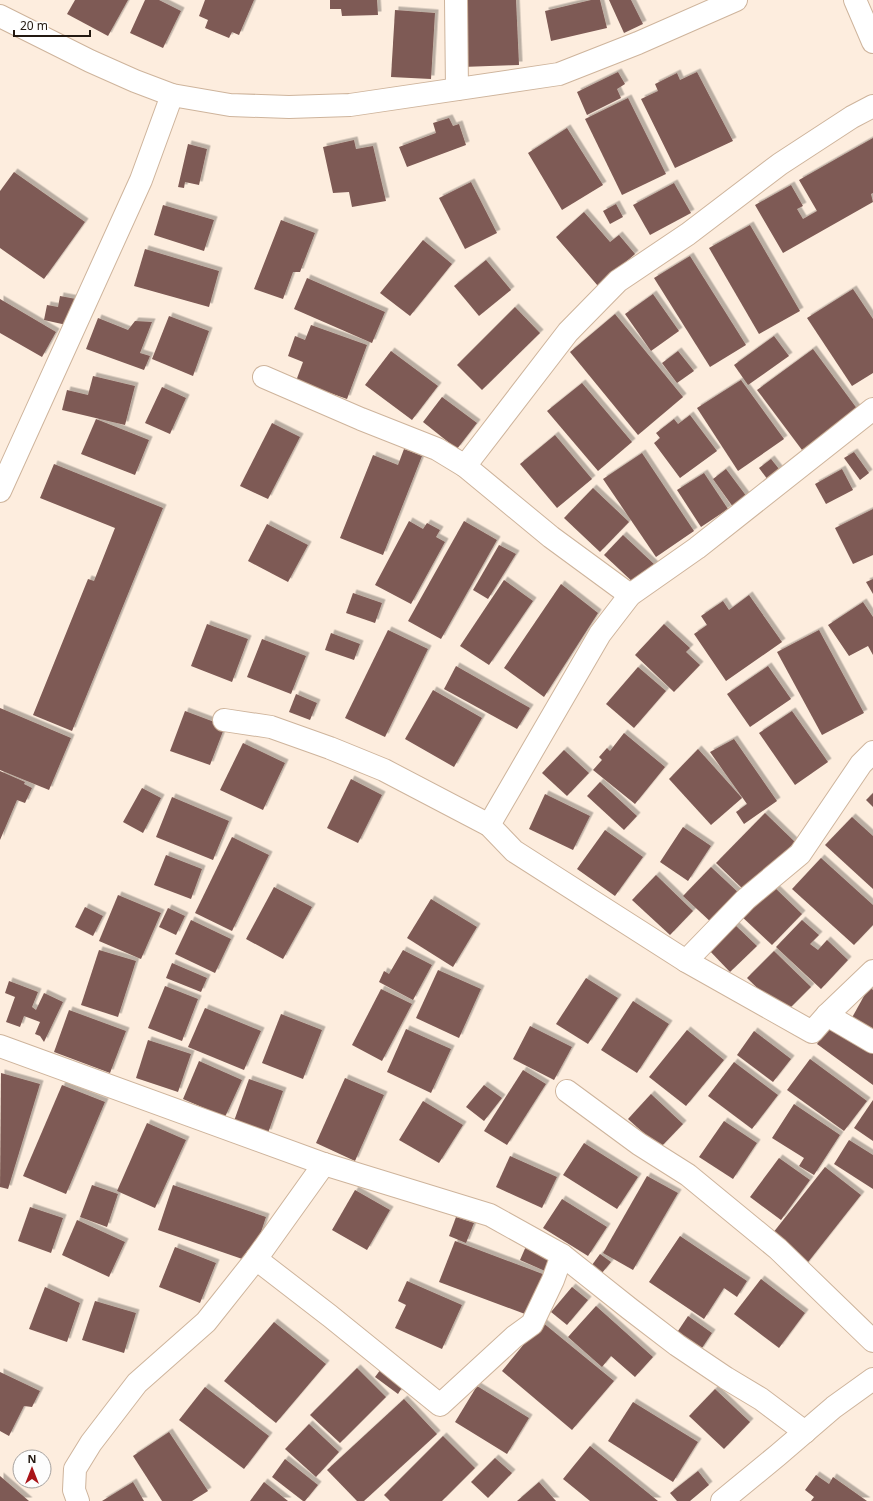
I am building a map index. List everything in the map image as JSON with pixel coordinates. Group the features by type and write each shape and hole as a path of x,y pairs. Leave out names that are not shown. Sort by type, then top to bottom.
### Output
{"street":[{"path":"456,0 457,89"},
{"path":"0,16 90,61 172,95 230,105 290,107 350,105 559,74 638,43 736,0"},
{"path":"861,3 873,42"},
{"path":"0,491 141,180 172,95"},
{"path":"465,466 568,332 618,281 688,234 780,164 852,117 873,106"},
{"path":"264,377 361,419 437,449 465,466 551,537 630,596"},
{"path":"489,825 600,634 630,596 697,548 873,409"},
{"path":"224,720 271,727 330,748 384,770 489,825 514,851 686,961 812,1032 827,1015 873,971"},
{"path":"686,961 746,899 800,854 861,764 873,752"},
{"path":"827,1015 873,1042"},
{"path":"0,1046 324,1164 490,1215 562,1255 677,1345 726,1378 761,1399 805,1432"},
{"path":"567,1091 639,1144 688,1175 778,1249 873,1341"},
{"path":"78,1501 74,1490 75,1470 91,1443 137,1383 206,1322 256,1259 324,1164"},
{"path":"256,1259 440,1404 514,1337 532,1324 553,1280 562,1255"},
{"path":"722,1501 834,1407 873,1379"}],"building":[{"path":"75,0 128,0 108,36 67,14"},
{"path":"145,0 159,0 181,11 163,48 130,33"},
{"path":"205,0 254,0 239,35 232,32 229,38 205,28 208,20 199,16"},
{"path":"330,0 377,0 378,15 342,16 341,9 330,9"},
{"path":"460,0 516,0 519,65 462,67"},
{"path":"591,0 600,0 607,28 551,41 545,11"},
{"path":"609,0 631,0 643,24 624,33"},
{"path":"395,10 435,13 431,79 391,77"},
{"path":"618,72 625,84 617,89 621,98 587,115 577,92"},
{"path":"697,72 733,141 675,168 641,99 658,91 655,84 677,73 680,80"},
{"path":"628,98 666,174 622,195 585,119"},
{"path":"449,118 453,126 459,124 466,145 407,167 399,147 436,133 433,123"},
{"path":"567,128 603,185 562,210 528,153"},
{"path":"873,138 873,193 871,194 873,202 783,253 755,205 791,185 803,206 797,209 803,219 817,211 799,180"},
{"path":"354,140 356,149 373,146 386,201 352,207 349,192 333,193 323,147"},
{"path":"188,144 207,149 199,185 185,182 184,188 178,187"},
{"path":"14,172 85,222 44,279 0,248 0,191"},
{"path":"471,182 497,233 465,249 439,198"},
{"path":"674,183 691,213 650,235 633,205"},
{"path":"616,204 623,217 610,224 603,211"},
{"path":"163,205 214,220 204,251 154,235"},
{"path":"584,212 610,242 619,235 635,254 598,286 556,237"},
{"path":"281,220 315,233 300,272 293,272 283,299 254,289"},
{"path":"750,225 800,311 759,334 709,248"},
{"path":"423,240 452,264 410,316 380,293"},
{"path":"145,249 219,271 209,307 134,286"},
{"path":"690,256 746,345 710,367 654,278"},
{"path":"486,260 511,290 479,316 454,286"},
{"path":"307,278 385,312 372,343 294,309"},
{"path":"853,289 873,319 873,373 852,386 807,318"},
{"path":"653,294 679,331 651,351 625,314"},
{"path":"60,296 76,299 71,326 44,320 47,305 58,307"},
{"path":"0,299 56,332 42,357 0,333"},
{"path":"515,307 540,333 482,390 457,365"},
{"path":"615,314 683,397 638,435 570,352"},
{"path":"169,316 209,331 193,376 152,359"},
{"path":"98,318 128,330 135,321 152,322 140,353 150,356 144,370 86,349"},
{"path":"311,325 367,345 347,399 296,381 303,362 288,356 295,336 305,340"},
{"path":"774,336 789,356 748,385 734,365"},
{"path":"813,349 858,410 802,450 757,390"},
{"path":"391,351 438,386 412,420 365,385"},
{"path":"678,351 694,371 677,383 662,363"},
{"path":"93,376 135,386 125,425 62,410 67,390 88,395"},
{"path":"741,380 784,439 738,471 697,408"},
{"path":"582,383 632,442 598,471 547,411"},
{"path":"162,387 186,398 170,434 145,423"},
{"path":"442,397 477,423 457,449 423,422"},
{"path":"690,415 717,451 680,478 654,443 660,438 656,433 674,419 678,424"},
{"path":"96,419 149,440 135,475 81,454"},
{"path":"272,423 300,437 268,499 240,486"},
{"path":"555,435 592,479 557,508 520,464"},
{"path":"404,449 422,456 383,555 340,538 373,455 398,465"},
{"path":"854,452 869,473 860,480 844,458"},
{"path":"642,453 694,531 656,557 603,479"},
{"path":"771,459 783,474 771,484 759,468"},
{"path":"54,464 163,508 72,731 33,715 88,579 94,581 115,528 40,498"},
{"path":"726,469 747,497 733,507 713,479"},
{"path":"842,469 853,490 826,504 815,484"},
{"path":"704,473 728,509 701,527 677,490"},
{"path":"593,488 629,522 600,552 564,518"},
{"path":"873,509 873,555 853,564 835,528"},
{"path":"409,521 423,529 427,523 440,530 436,537 445,542 411,604 375,585"},
{"path":"464,521 497,540 441,639 408,621"},
{"path":"267,524 308,545 288,582 248,561"},
{"path":"623,535 655,565 636,585 604,555"},
{"path":"499,545 516,554 488,599 473,590"},
{"path":"873,579 873,594 866,582"},
{"path":"504,580 533,601 489,665 460,646"},
{"path":"561,584 598,613 544,697 504,668"},
{"path":"353,593 382,603 375,623 346,613"},
{"path":"749,595 782,642 726,681 694,634 707,625 701,616 723,601 729,610"},
{"path":"863,602 873,617 873,655 868,646 849,656 828,625"},
{"path":"207,624 248,639 232,682 191,666"},
{"path":"664,624 690,648 686,652 700,665 674,692 635,655"},
{"path":"388,630 428,649 385,737 345,718"},
{"path":"819,630 864,713 822,735 777,652"},
{"path":"331,633 360,644 354,660 325,650"},
{"path":"262,639 306,656 291,694 247,677"},
{"path":"456,666 530,708 517,729 444,689"},
{"path":"768,666 791,699 750,727 727,694"},
{"path":"638,667 666,691 634,728 606,704"},
{"path":"433,690 482,718 454,767 405,739"},
{"path":"296,694 317,703 310,720 289,712"},
{"path":"0,708 71,738 49,790 0,770"},
{"path":"185,711 225,726 210,765 170,751"},
{"path":"792,711 828,762 795,785 759,733"},
{"path":"624,733 665,767 635,804 593,770 602,760 599,757 607,748 610,751"},
{"path":"734,739 777,801 744,824 736,812 747,804 710,752"},
{"path":"243,743 285,763 263,810 220,790"},
{"path":"698,749 742,798 711,825 669,779"},
{"path":"564,750 589,773 567,796 542,773"},
{"path":"0,771 25,782 24,784 32,788 25,803 17,800 0,840"},
{"path":"351,779 382,795 358,843 327,828"},
{"path":"600,782 637,816 624,830 587,796"},
{"path":"142,788 161,798 143,833 123,822"},
{"path":"873,793 873,807 866,800"},
{"path":"545,794 590,816 573,850 529,829"},
{"path":"172,797 229,821 213,860 156,837"},
{"path":"765,813 795,842 746,892 716,863"},
{"path":"852,817 873,836 873,889 825,845"},
{"path":"683,827 711,846 688,881 660,862"},
{"path":"605,830 643,857 615,896 577,869"},
{"path":"232,837 269,855 232,931 195,913"},
{"path":"166,855 202,869 191,899 154,885"},
{"path":"821,858 873,905 873,925 854,945 792,889"},
{"path":"711,867 741,895 713,924 683,896"},
{"path":"656,875 693,911 670,935 632,900"},
{"path":"770,883 802,914 772,945 739,914"},
{"path":"274,887 312,907 283,959 246,939"},
{"path":"118,895 161,913 141,959 99,941"},
{"path":"431,899 477,927 453,967 407,938"},
{"path":"85,907 103,916 93,936 75,927"},
{"path":"168,908 185,916 176,935 159,927"},
{"path":"191,920 231,939 215,973 175,954"},
{"path":"802,920 819,935 810,944 818,950 827,940 848,960 821,989 776,947"},
{"path":"733,923 757,946 730,972 707,948"},
{"path":"99,950 136,961 118,1017 81,1005"},
{"path":"403,950 432,965 413,1000 379,982 384,971 389,974"},
{"path":"774,951 811,987 784,1014 747,978"},
{"path":"172,963 207,978 201,992 166,978"},
{"path":"438,970 481,989 459,1038 416,1018"},
{"path":"586,978 618,998 588,1044 556,1024"},
{"path":"9,981 38,992 32,1007 36,1010 44,993 63,1002 44,1042 40,1036 35,1034 40,1022 24,1016 20,1027 6,1022 15,997 5,993"},
{"path":"165,986 198,999 182,1041 148,1028"},
{"path":"869,987 873,990 873,1036 849,1023"},
{"path":"381,989 412,1004 382,1061 352,1045"},
{"path":"633,1001 669,1024 637,1073 601,1050"},
{"path":"205,1008 261,1031 244,1070 188,1047"},
{"path":"69,1010 126,1031 110,1073 54,1052"},
{"path":"281,1014 322,1030 303,1079 262,1063"},
{"path":"832,1023 873,1053 873,1085 817,1044"},
{"path":"530,1026 572,1047 554,1080 513,1059"},
{"path":"406,1029 451,1049 431,1093 387,1072"},
{"path":"687,1030 724,1060 686,1106 649,1077"},
{"path":"754,1031 791,1059 773,1082 737,1055"},
{"path":"148,1040 191,1054 178,1092 136,1078"},
{"path":"810,1059 867,1101 844,1131 787,1090"},
{"path":"199,1061 242,1080 225,1117 183,1099"},
{"path":"734,1062 778,1095 752,1129 708,1096"},
{"path":"523,1070 546,1084 507,1145 484,1131"},
{"path":"1,1073 40,1084 8,1189 0,1187"},
{"path":"345,1078 384,1095 355,1161 316,1143"},
{"path":"249,1079 283,1091 268,1133 234,1121"},
{"path":"62,1085 105,1102 66,1194 23,1176"},
{"path":"484,1085 502,1098 484,1121 466,1107"},
{"path":"651,1094 683,1124 660,1148 628,1119"},
{"path":"873,1100 873,1141 854,1128"},
{"path":"423,1101 463,1125 439,1163 399,1140"},
{"path":"794,1104 840,1135 814,1175 799,1166 804,1158 772,1138"},
{"path":"724,1121 757,1143 733,1179 699,1157"},
{"path":"147,1123 186,1140 155,1208 117,1191"},
{"path":"849,1140 873,1155 873,1189 834,1164"},
{"path":"584,1143 638,1177 617,1209 563,1175"},
{"path":"510,1156 557,1177 542,1208 496,1187"},
{"path":"779,1158 810,1180 781,1220 750,1197"},
{"path":"825,1167 861,1195 805,1266 769,1238"},
{"path":"647,1176 678,1193 633,1270 603,1253"},
{"path":"92,1185 118,1194 107,1227 80,1217"},
{"path":"173,1185 266,1217 251,1262 158,1230"},
{"path":"355,1190 390,1210 367,1250 332,1230"},
{"path":"562,1199 607,1227 588,1256 543,1228"},
{"path":"30,1207 63,1218 51,1253 18,1241"},
{"path":"456,1217 474,1223 466,1243 449,1236"},
{"path":"77,1220 125,1242 109,1277 62,1255"},
{"path":"680,1236 747,1281 737,1297 724,1288 704,1319 649,1282"},
{"path":"455,1241 548,1276 533,1317 439,1282"},
{"path":"527,1244 552,1255 545,1271 520,1260"},
{"path":"175,1247 216,1263 200,1303 159,1287"},
{"path":"600,1254 611,1262 602,1273 592,1265"},
{"path":"761,1279 805,1313 779,1348 734,1314"},
{"path":"407,1281 462,1305 442,1349 395,1328 406,1305 398,1301"},
{"path":"45,1287 80,1303 67,1342 29,1329"},
{"path":"572,1287 588,1300 567,1325 551,1312"},
{"path":"95,1301 136,1313 124,1353 82,1340"},
{"path":"596,1306 653,1357 635,1377 611,1356 602,1367 568,1337"},
{"path":"688,1316 712,1333 700,1351 676,1334"},
{"path":"274,1322 326,1364 276,1423 224,1381"},
{"path":"542,1322 614,1381 572,1430 502,1371"},
{"path":"357,1368 386,1397 340,1443 310,1415"},
{"path":"381,1369 403,1386 398,1394 375,1377"},
{"path":"0,1372 40,1391 32,1407 24,1406 9,1436 0,1431"},
{"path":"477,1386 529,1418 507,1454 455,1422"},
{"path":"205,1387 269,1436 244,1469 179,1420"},
{"path":"715,1389 750,1422 724,1449 689,1416"},
{"path":"404,1399 437,1434 364,1501 357,1501 327,1470"},
{"path":"633,1402 698,1442 673,1482 608,1441"},
{"path":"309,1424 339,1452 316,1477 285,1449"},
{"path":"169,1432 208,1491 192,1501 162,1501 133,1456"},
{"path":"443,1436 475,1468 442,1501 390,1501 384,1495"},
{"path":"590,1446 658,1501 590,1501 563,1479"},
{"path":"495,1458 512,1473 488,1498 471,1482"},
{"path":"285,1459 318,1485 305,1501 272,1477"},
{"path":"698,1471 709,1485 690,1501 677,1501 670,1493"},
{"path":"816,1475 829,1484 833,1477 867,1501 811,1501 814,1497 805,1490"},
{"path":"0,1476 12,1486 12,1489 15,1489 29,1501 0,1501"},
{"path":"133,1482 144,1501 102,1501"},
{"path":"264,1482 288,1501 250,1501"},
{"path":"539,1482 556,1501 517,1501"}]}
